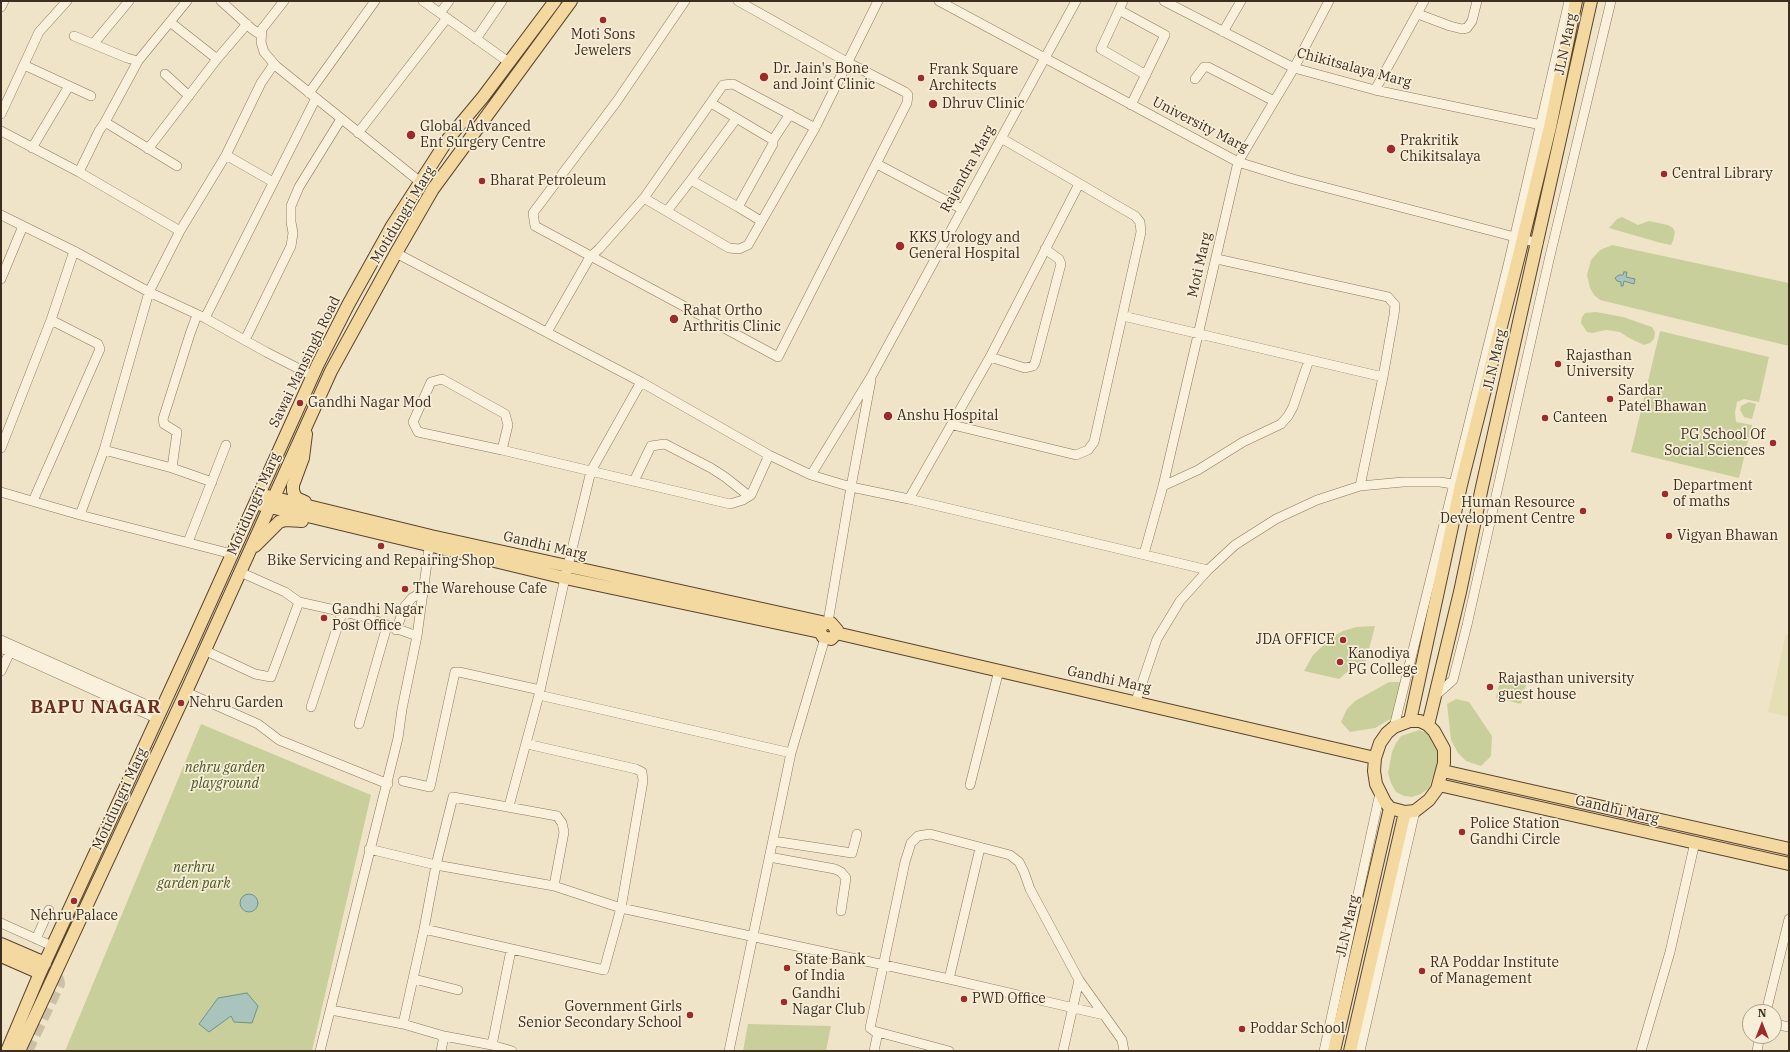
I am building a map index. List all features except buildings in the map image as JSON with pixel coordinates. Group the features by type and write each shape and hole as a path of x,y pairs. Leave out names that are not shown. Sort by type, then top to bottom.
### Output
{"main road":[{"name":"Sawai Mansingh Road","path":"7,1051 42,968 160,715 313,376 377,252 419,181 448,139 483,98 555,1"},
{"name":"Motidungri Marg","path":"20,1051 186,692 331,371 433,189 572,1"},
{"name":"JLN Marg","path":"1410,721 1457,484 1519,239 1545,125 1576,1"},
{"name":"JLN Marg","path":"1428,725 1460,592 1483,480 1538,243 1591,1"},
{"path":"305,426 306,440 303,458 293,485 293,493 296,498 314,507"},
{"path":"257,499 314,507 430,541"},
{"path":"272,502 343,525"},
{"path":"250,551 279,522 285,520 343,525 430,541"},
{"name":"Gandhi Marg","path":"430,541 827,630 1375,758"},
{"path":"1410,721 1420,721 1428,725 1439,739 1444,749 1443,771 1439,785 1429,800 1410,811 1390,808 1376,784 1374,771 1375,758 1380,743 1387,733 1394,727 1410,721"},
{"name":"Gandhi Marg","path":"1443,771 1789,850"},
{"name":"Gandhi Marg","path":"1439,785 1789,864"},
{"name":"JLN Marg","path":"1334,1051 1390,808"},
{"path":"1350,1051 1410,811"},
{"path":"1,944 42,968"},
{"path":"1,956 42,968"}],"street":[{"path":"1,7 4,1"},
{"path":"1,114 39,32 67,1"},
{"path":"94,43 130,1"},
{"path":"79,172 99,131 138,61 187,1"},
{"path":"221,1 261,35"},
{"path":"284,1 262,29 261,42 264,52 274,64 312,96 419,181"},
{"path":"172,468 178,432 164,424 163,419 190,334 273,182 312,96 375,1"},
{"path":"423,1 510,63"},
{"path":"358,133 444,16 448,1"},
{"path":"476,39 502,1"},
{"path":"683,2 617,101 533,213 535,226 778,357 877,164 907,103 908,95 738,1"},
{"path":"644,198 729,248 739,249 748,245 814,128 878,1"},
{"name":"University Marg","path":"939,1 1238,162 1293,179 1538,243"},
{"name":"Rajendra Marg","path":"811,475 872,375 1076,1"},
{"path":"1123,1 1101,49 1146,75"},
{"name":"Chikitsalaya Marg","path":"1165,1 1294,68 1375,90 1545,125"},
{"path":"1223,32 1241,1"},
{"name":"Moti Marg","path":"1144,554 1163,486 1217,259 1231,187 1238,162 1294,68 1329,1"},
{"path":"1375,90 1424,1"},
{"path":"1418,14 1450,26 1462,29 1467,28 1472,21 1477,1"},
{"path":"1545,125 1570,1"},
{"path":"1434,697 1453,680 1467,625 1549,260 1611,1"},
{"path":"1119,10 1165,35 1131,105"},
{"path":"170,22 217,59"},
{"path":"148,149 217,59 247,24"},
{"path":"74,36 94,43 127,58 138,61"},
{"path":"80,514 104,450 150,292 180,231 226,156 261,83 274,64"},
{"path":"24,65 90,96"},
{"path":"1195,79 1204,67 1208,67 1274,101"},
{"path":"165,74 189,96"},
{"path":"547,332 590,257 600,249 644,198 723,85 733,84 814,128"},
{"path":"32,148 69,86"},
{"path":"710,103 773,140"},
{"path":"738,207 773,144 773,140 790,114"},
{"path":"245,340 291,246 293,233 291,206 299,187 341,119"},
{"path":"667,211 736,119"},
{"path":"105,122 178,166"},
{"path":"1,131 79,172 180,231"},
{"path":"953,424 1076,455 1088,450 1094,442 1141,232 1140,222 1135,216 1001,138"},
{"path":"226,156 273,182"},
{"path":"877,164 962,209"},
{"path":"691,180 761,221"},
{"path":"909,498 953,424 990,357 1079,184"},
{"path":"1,215 74,251 150,292 201,316 313,376"},
{"path":"1,279 23,226"},
{"path":"990,357 1025,368 1035,364 1061,264 1060,259 1045,248"},
{"path":"1,448 51,320 74,251"},
{"path":"396,253 641,382 769,455 811,475 851,487 909,498 1208,570"},
{"path":"1217,259 1388,297 1395,305 1383,377 1360,486"},
{"path":"1123,316 1383,377"},
{"path":"33,501 100,349 98,344 51,320"},
{"path":"1163,486 1198,470 1244,442 1281,424 1293,407 1309,360"},
{"path":"729,1051 791,753 827,630 851,487 866,414 872,375"},
{"path":"502,450 508,425 505,414 442,380 432,382 413,422 418,432 502,450 730,504 749,496 769,455"},
{"path":"509,806 527,744 592,471 641,382"},
{"path":"634,481 651,446 665,444 721,474 749,496"},
{"path":"188,542 226,445"},
{"path":"104,450 172,468 212,482"},
{"path":"1136,701 1157,639 1180,601 1208,570 1235,545 1276,519 1317,500 1360,486 1403,482 1440,482 1457,484 1394,727"},
{"path":"1,492 232,554"},
{"path":"320,1051 369,849 388,784 417,636 430,541"},
{"path":"240,572 285,592 299,602 342,613 362,616 396,630 417,636"},
{"path":"396,630 405,606 412,598 423,592"},
{"path":"204,650 255,674 271,677 299,602"},
{"path":"311,707 342,613"},
{"path":"359,724 386,626"},
{"path":"1,640 160,715"},
{"path":"1,671 5,650 160,715"},
{"path":"970,785 999,670"},
{"path":"403,781 430,787 455,672 791,753"},
{"path":"186,692 258,724 279,740 388,784"},
{"path":"424,929 604,970 621,908 643,781 642,772 636,769 527,744"},
{"path":"1324,1051 1380,793"},
{"path":"403,1024 414,978 436,865 453,797 509,806 557,816 562,823 564,832 554,886"},
{"path":"1360,1051 1410,811"},
{"path":"773,841 852,853 857,834"},
{"path":"949,1051 878,1032 870,1028 905,862 911,843 918,836 930,834 1010,855 1019,862 1030,889 1079,980 1122,1040 1124,1051"},
{"path":"1641,1051 1670,952 1695,842"},
{"path":"949,979 980,848"},
{"path":"369,849 436,865 554,886 621,908 883,964 1104,1016"},
{"path":"770,857 835,869 841,872 846,878 841,910"},
{"path":"36,939 48,910"},
{"path":"1768,1004 1789,919"},
{"path":"1,923 52,946"},
{"path":"492,1045 511,950"},
{"path":"414,978 458,990"},
{"path":"1062,1051 1079,980"},
{"path":"331,1010 403,1024 444,1036 492,1045 512,1051"},
{"path":"874,1051 878,1032"},
{"path":"441,1051 444,1036"}],"shaded area":[{"path":"1786,634 1789,634 1789,717 1768,712"}],"green space":[{"path":"1622,217 1638,225 1649,221 1668,225 1673,228 1675,232 1671,245 1609,228 1617,219"},
{"path":"1612,245 1789,283 1789,346 1600,300 1594,295 1590,288 1587,275 1591,260 1600,250"},
{"path":"1596,312 1623,317 1652,327 1655,332 1654,339 1650,343 1644,345 1620,332 1606,330 1592,333 1587,332 1581,323 1582,317 1585,313"},
{"path":"1660,331 1769,357 1759,402 1744,399 1737,402 1735,412 1736,422 1752,425 1739,478 1631,452"},
{"path":"1749,402 1756,404 1752,419 1744,417 1740,410 1741,406"},
{"path":"1375,626 1366,661 1353,667 1339,679 1304,671 1313,655 1332,637 1343,631 1356,627"},
{"path":"1502,672 1528,678 1521,704 1496,698"},
{"path":"1389,682 1403,682 1394,717 1375,728 1350,732 1341,722 1347,709 1355,701"},
{"path":"1456,699 1469,702 1492,736 1491,756 1481,766 1466,761 1458,753 1451,740 1447,704"},
{"path":"201,724 371,795 312,1051 65,1051"},
{"path":"1419,730 1427,733 1438,746 1436,768 1429,788 1421,794 1412,797 1404,796 1396,792 1388,773 1392,752 1401,736"},
{"path":"748,1024 831,1026 826,1051 743,1051"}],"water":[{"path":"1624,272 1627,272 1626,277 1635,279 1634,284 1624,281 1623,286 1621,286 1621,282 1617,281 1615,278 1619,275 1623,275"},
{"path":"249,894 255,897 258,903 255,909 249,912 243,909 240,903 243,897"},
{"path":"247,993 258,1006 252,1023 234,1022 231,1016 209,1032 199,1024 218,998"}],"tunnel":[{"path":"27,1051 59,984 58,979 33,965"}],"place":[{"name":"Moti Sons Jewelers","path":"603,20"},
{"name":"Dr. Jain's Bone and Joint Clinic","path":"764,77"},
{"name":"Frank Square Architects","path":"921,78"},
{"name":"Dhruv Clinic","path":"933,104"},
{"name":"Global Advanced Ent Surgery Centre","path":"411,135"},
{"name":"Prakritik Chikitsalaya","path":"1391,149"},
{"name":"Central Library","path":"1664,174"},
{"name":"Bharat Petroleum","path":"482,181"},
{"name":"KKS Urology and General Hospital","path":"900,246"},
{"name":"Rahat Ortho Arthritis Clinic","path":"674,319"},
{"name":"Rajasthan University","path":"1558,364"},
{"name":"Sardar Patel Bhawan","path":"1610,399"},
{"name":"Gandhi Nagar Mod","path":"300,403"},
{"name":"Anshu Hospital","path":"888,416"},
{"name":"Canteen","path":"1545,418"},
{"name":"PG School Of Social Sciences","path":"1773,443"},
{"name":"Department of maths","path":"1665,494"},
{"name":"Human Resource Development Centre","path":"1583,511"},
{"name":"Vigyan Bhawan","path":"1669,536"},
{"name":"Bike Servicing and Repairing Shop","path":"381,546"},
{"name":"The Warehouse Cafe","path":"405,589"},
{"name":"Gandhi Nagar Post Office","path":"324,618"},
{"name":"JDA OFFICE","path":"1343,640"},
{"name":"Kanodiya PG College","path":"1340,662"},
{"name":"Rajasthan university guest house","path":"1490,687"},
{"name":"Nehru Garden","path":"181,703"},
{"name":"Police Station Gandhi Circle","path":"1462,832"},
{"name":"Nehru Palace","path":"74,901"},
{"name":"State Bank of India","path":"787,968"},
{"name":"RA Poddar Institute of Management","path":"1422,971"},
{"name":"PWD Office","path":"964,999"},
{"name":"Gandhi Nagar Club","path":"784,1002"},
{"name":"Government Girls Senior Secondary School","path":"690,1015"},
{"name":"Poddar School","path":"1242,1029"}],"district":[{"name":"BAPU NAGAR","path":"96,708"}],"park label":[{"name":"nehru garden playground","path":"225,776"},
{"name":"nerhru garden park","path":"194,876"}]}
